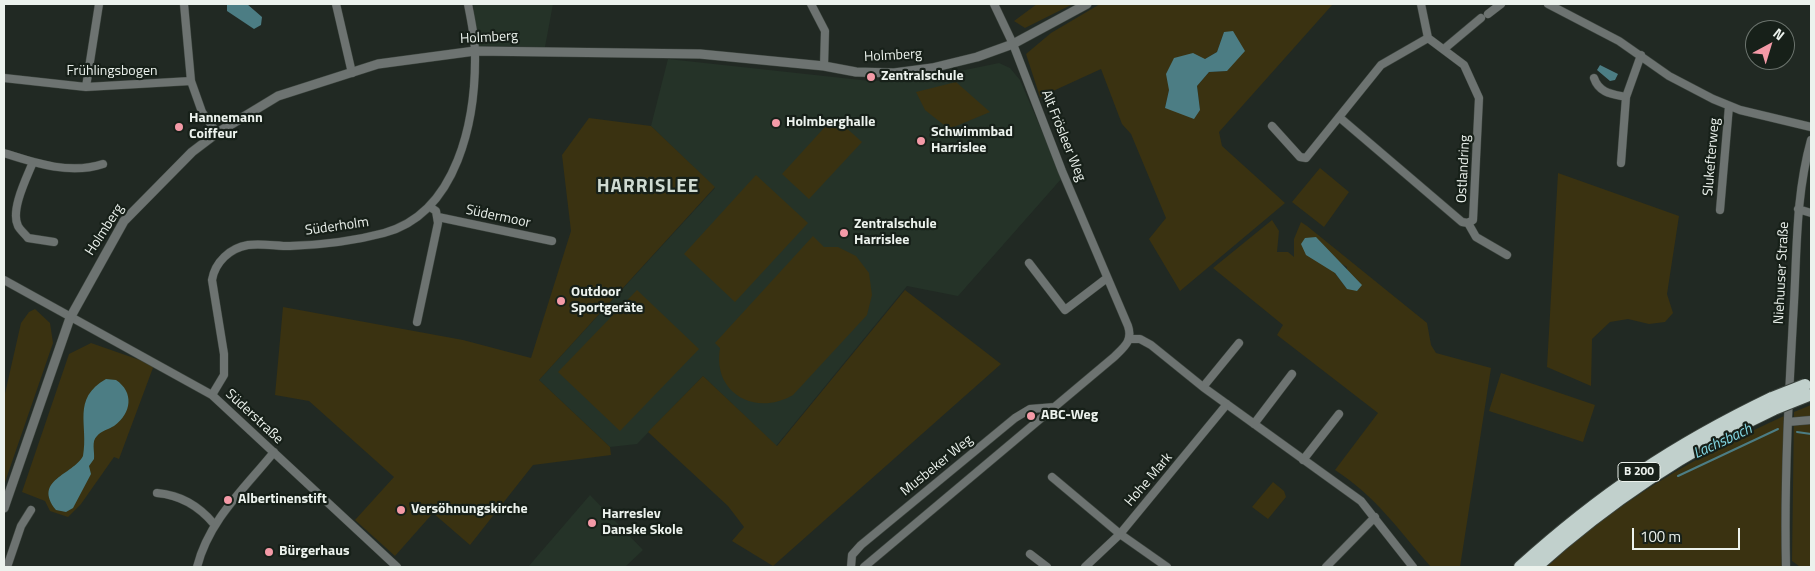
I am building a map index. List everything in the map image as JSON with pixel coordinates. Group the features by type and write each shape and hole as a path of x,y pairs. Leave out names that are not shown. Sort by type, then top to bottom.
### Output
{"highway":[{"name":"B 200","path":"1520,567 1597,501 1636,473 1700,434 1809,389"},
{"name":"B 200","path":"1536,567 1584,526 1643,481 1773,404"}],"street":[{"path":"86,87 99,4"},
{"path":"184,4 191,81 202,112 217,133"},
{"path":"336,4 352,73"},
{"name":"Süderholm","path":"212,395 224,375 224,354 212,280 213,274 225,256 235,249 249,245 292,246 353,240 385,233 407,225 430,207 450,176 464,140 472,96 475,51 468,4"},
{"path":"811,4 825,32 824,66"},
{"name":"Alt Frösleer Weg","path":"994,4 1013,44 1052,147 1128,326 1130,339"},
{"name":"Holmberg","path":"4,508 70,318 124,221 177,165 217,133 278,96 387,62 475,51 700,54 824,66 856,72 894,73 932,68 977,57 1013,44 1087,4"},
{"path":"1272,126 1300,157 1306,158 1382,65 1428,38 1421,4"},
{"path":"1444,49 1501,4"},
{"name":"Slukefterweg","path":"1548,4 1619,41 1669,76 1729,106 1811,127"},
{"name":"Ostlandring","path":"1339,117 1462,222 1468,223 1473,220 1479,98 1464,65 1428,38"},
{"path":"1621,163 1626,97 1640,55"},
{"name":"Frühlingsbogen","path":"4,78 86,87 191,81"},
{"path":"1594,78 1596,84 1606,92 1626,97"},
{"name":"Slukefterweg","path":"1720,210 1729,106"},
{"name":"Niehuuser Straße","path":"1786,567 1788,409 1798,209 1800,186 1811,140"},
{"path":"4,153 33,162 71,169 88,169 103,164"},
{"path":"33,162 22,187 16,212 17,225 28,238 54,242"},
{"path":"417,322 438,217 436,211 430,207"},
{"path":"1798,209 1811,213"},
{"name":"Südermoor","path":"438,217 552,241"},
{"path":"1468,223 1476,237 1507,255"},
{"path":"1029,262 1065,310 1107,278"},
{"name":"Süderstraße","path":"4,280 212,395 397,567"},
{"path":"864,567 1056,407 1114,357 1128,344 1130,339 1140,340 1151,345 1254,424 1362,501 1413,567"},
{"path":"1204,387 1239,343"},
{"path":"1254,424 1292,374"},
{"name":"Hohe Mark","path":"1085,567 1120,534 1227,404"},
{"name":"Musbeker Weg","path":"851,567 852,555 861,544 1015,418 1030,409 1056,407"},
{"path":"1303,460 1339,414"},
{"path":"1788,422 1811,420"},
{"path":"197,567 201,550 214,524 274,452"},
{"path":"1052,477 1120,534 1167,567"},
{"path":"157,493 172,494 199,508 214,524"},
{"path":"7,567 21,526 31,510"},
{"path":"1326,567 1375,517"},
{"path":"1030,554 1047,567"}],"shaded area":[{"path":"473,4 553,4 545,47 478,46"},
{"path":"1037,4 1073,4 1025,28 1014,21"},
{"path":"1100,4 1333,4 1219,132 1222,146 1285,203 1180,291 1149,239 1166,218 1131,134 1122,124 1101,69 1040,97 1026,54 1051,33","holes":["1224,32 1227,71 1209,72 1197,86 1200,110 1165,108 1169,90 1205,59 1217,52"]},
{"name":"Zentralschule Harrislee","path":"668,59 870,81 894,81 999,63 1010,68 1020,80 1062,178 958,296 907,286 776,446 703,376 637,444 610,447 539,380 715,188 651,126"},
{"path":"956,82 990,112 949,129 925,110 916,92"},
{"path":"834,117 862,142 809,199 782,174"},
{"path":"589,118 651,126 715,187 539,380 610,447 611,455 533,465 470,545 433,513 395,556 355,520 394,477 309,401 275,395 283,307 463,340 531,358 571,231 562,155"},
{"path":"1320,168 1349,192 1324,227 1292,202"},
{"path":"1558,173 1679,216 1667,294 1673,313 1665,322 1649,324 1628,319 1610,322 1592,339 1591,386 1547,367"},
{"path":"756,175 808,223 735,302 684,254"},
{"path":"1272,220 1279,231 1277,252 1288,252 1294,257 1294,239 1301,222 1427,323 1431,345 1436,353 1491,368 1460,567 1431,567 1375,503 1350,480 1335,470 1378,413 1277,335 1283,325 1213,268","holes":["1342,264 1347,267 1347,289 1335,273"]},
{"path":"813,236 824,247 838,247 856,256 869,273 872,295 867,315 793,395 779,401 751,402 739,397 723,377 719,364 720,348 715,343"},
{"path":"637,290 699,349 620,431 558,372"},
{"path":"905,290 1001,364 773,566 732,541 744,527 728,506 648,432 703,376 777,446"},
{"path":"35,309 50,323 53,343 4,485 4,398 21,323 29,312"},
{"path":"91,343 154,365 119,459 114,457 81,504 68,517 50,511 45,501 22,492 69,354"},
{"path":"1501,373 1595,405 1583,442 1489,411"},
{"path":"1811,405 1811,566 1799,566 1792,561 1794,412"},
{"path":"1784,416 1783,567 1547,567 1601,521 1659,482 1720,447"},
{"path":"1273,482 1284,491 1286,497 1268,519 1252,507"},
{"name":"Harreslev Danske Skole","path":"590,495 643,550 625,567 528,567"}],"water":[{"path":"227,4 247,4 262,17 261,25 254,29 227,11"},
{"path":"1233,31 1245,51 1227,71 1209,72 1197,86 1200,110 1194,119 1165,108 1169,90 1166,74 1174,58 1193,53 1205,59 1217,52 1224,32"},
{"path":"1600,65 1618,74 1615,80 1610,81 1597,70"},
{"path":"1316,237 1362,285 1357,291 1347,289 1335,273 1306,255 1301,244 1305,238"},
{"path":"106,379 116,380 126,390 128,396 127,409 120,421 95,438 94,459 89,466 91,474 73,508 66,512 56,510 50,500 49,492 51,485 78,463 83,456 85,404 88,395"}],"waterway":[{"name":"Lachsbach","path":"1678,476 1778,429"},
{"name":"Lachsbach","path":"1797,432 1811,434"}],"place":[{"name":"Zentralschule","path":"871,77"},
{"name":"Holmberghalle","path":"776,123"},
{"name":"Hannemann Coiffeur","path":"179,127"},
{"name":"Schwimmbad Harrislee","path":"921,141"},
{"name":"Zentralschule Harrislee","path":"844,233"},
{"name":"Outdoor Sportgeräte","path":"561,301"},
{"name":"ABC-Weg","path":"1031,416"},
{"name":"Albertinenstift","path":"228,500"},
{"name":"Versöhnungskirche","path":"401,510"},
{"name":"Harreslev Danske Skole","path":"592,523"},
{"name":"Bürgerhaus","path":"269,552"}],"district":[{"name":"HARRISLEE","path":"648,187"}]}
